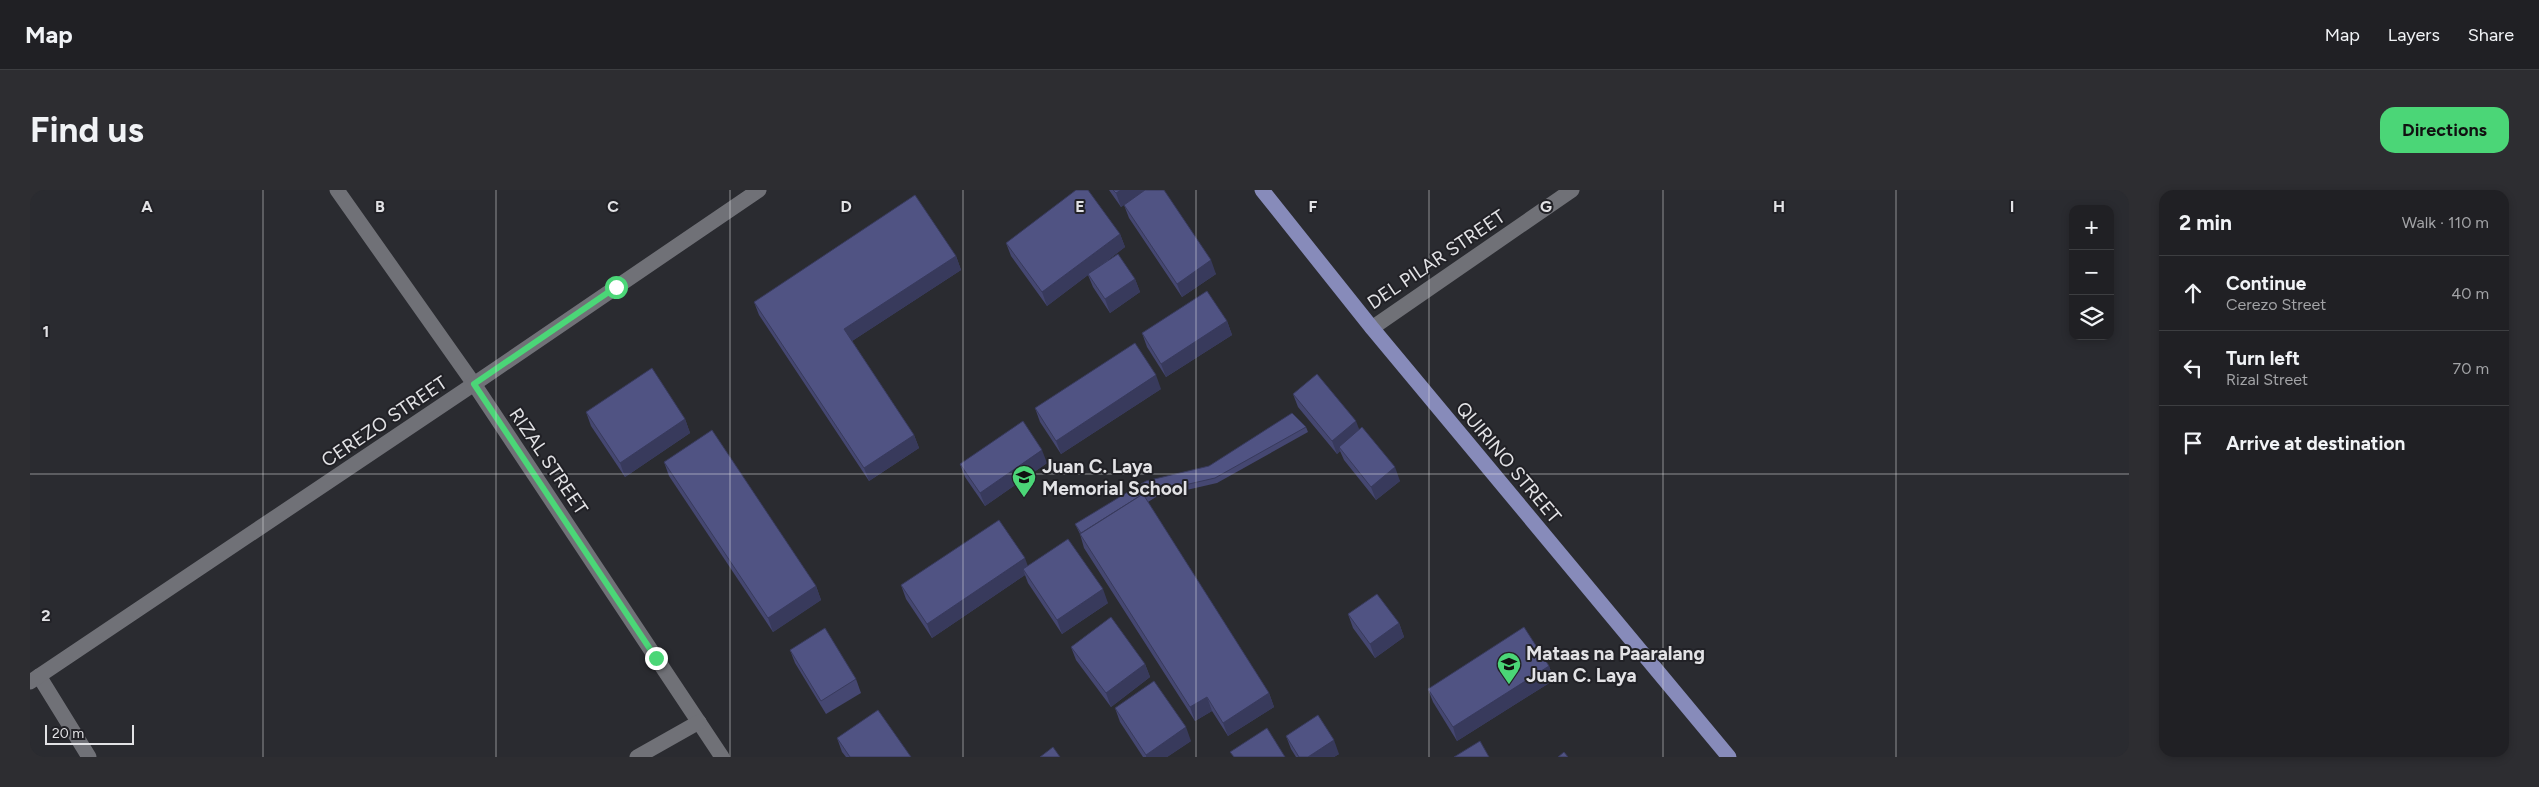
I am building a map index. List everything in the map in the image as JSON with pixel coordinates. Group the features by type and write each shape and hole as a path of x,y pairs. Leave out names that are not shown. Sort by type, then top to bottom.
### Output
{"main road":[{"name":"QUIRINO STREET","path":"1262,190 1372,328 1729,757"}],"street":[{"name":"RIZAL STREET","path":"337,190 474,384 722,757"},
{"name":"CEREZO STREET","path":"34,679 759,190"},
{"name":"DEL PILAR STREET","path":"1372,328 1572,190"},
{"path":"34,679 89,757"},
{"path":"637,757 699,722"}],"building":[{"path":"1076,190 1088,190 1120,234 1042,292 1006,243"},
{"path":"1145,190 1164,190 1211,260 1177,284 1124,205"},
{"path":"915,195 956,256 844,329 914,435 864,468 754,302"},
{"path":"1118,254 1135,279 1105,299 1088,274"},
{"path":"1207,291 1227,321 1161,364 1142,333"},
{"path":"1135,343 1156,375 1056,441 1035,408"},
{"path":"652,368 685,419 620,463 586,412"},
{"path":"1317,374 1356,421 1332,441 1293,394"},
{"path":"1292,413 1306,427 1215,478 1154,492 1145,497 1143,494 1081,533 1075,524 1146,481 1209,466"},
{"path":"1023,421 1042,450 980,493 960,464"},
{"path":"1362,427 1395,467 1371,487 1339,447"},
{"path":"712,430 816,586 768,618 664,462"},
{"path":"1143,494 1269,693 1223,723 1207,697 1190,707 1080,534"},
{"path":"999,520 1025,558 927,624 901,585"},
{"path":"1068,539 1103,589 1057,620 1023,569"},
{"path":"1377,594 1399,623 1370,644 1348,614"},
{"path":"1111,617 1145,664 1106,693 1071,647"},
{"path":"1524,627 1549,666 1453,727 1428,689"},
{"path":"825,628 856,679 821,701 790,650"},
{"path":"1154,681 1186,727 1146,755 1115,708"},
{"path":"878,710 911,757 850,757 837,738"},
{"path":"1318,715 1334,740 1308,757 1299,757 1286,736"},
{"path":"1267,728 1285,757 1234,757 1230,752"},
{"path":"1480,741 1489,757 1454,757"},
{"path":"1053,747 1060,757 1040,757"},
{"path":"1564,752 1568,757 1558,757"}],"place":[{"name":"Juan C. Laya Memorial School","path":"1024,498"},
{"name":"Mataas na Paaralang Juan C. Laya","path":"1509,685"}],"route":[{"path":"616,287 474,384 656,658"}]}
